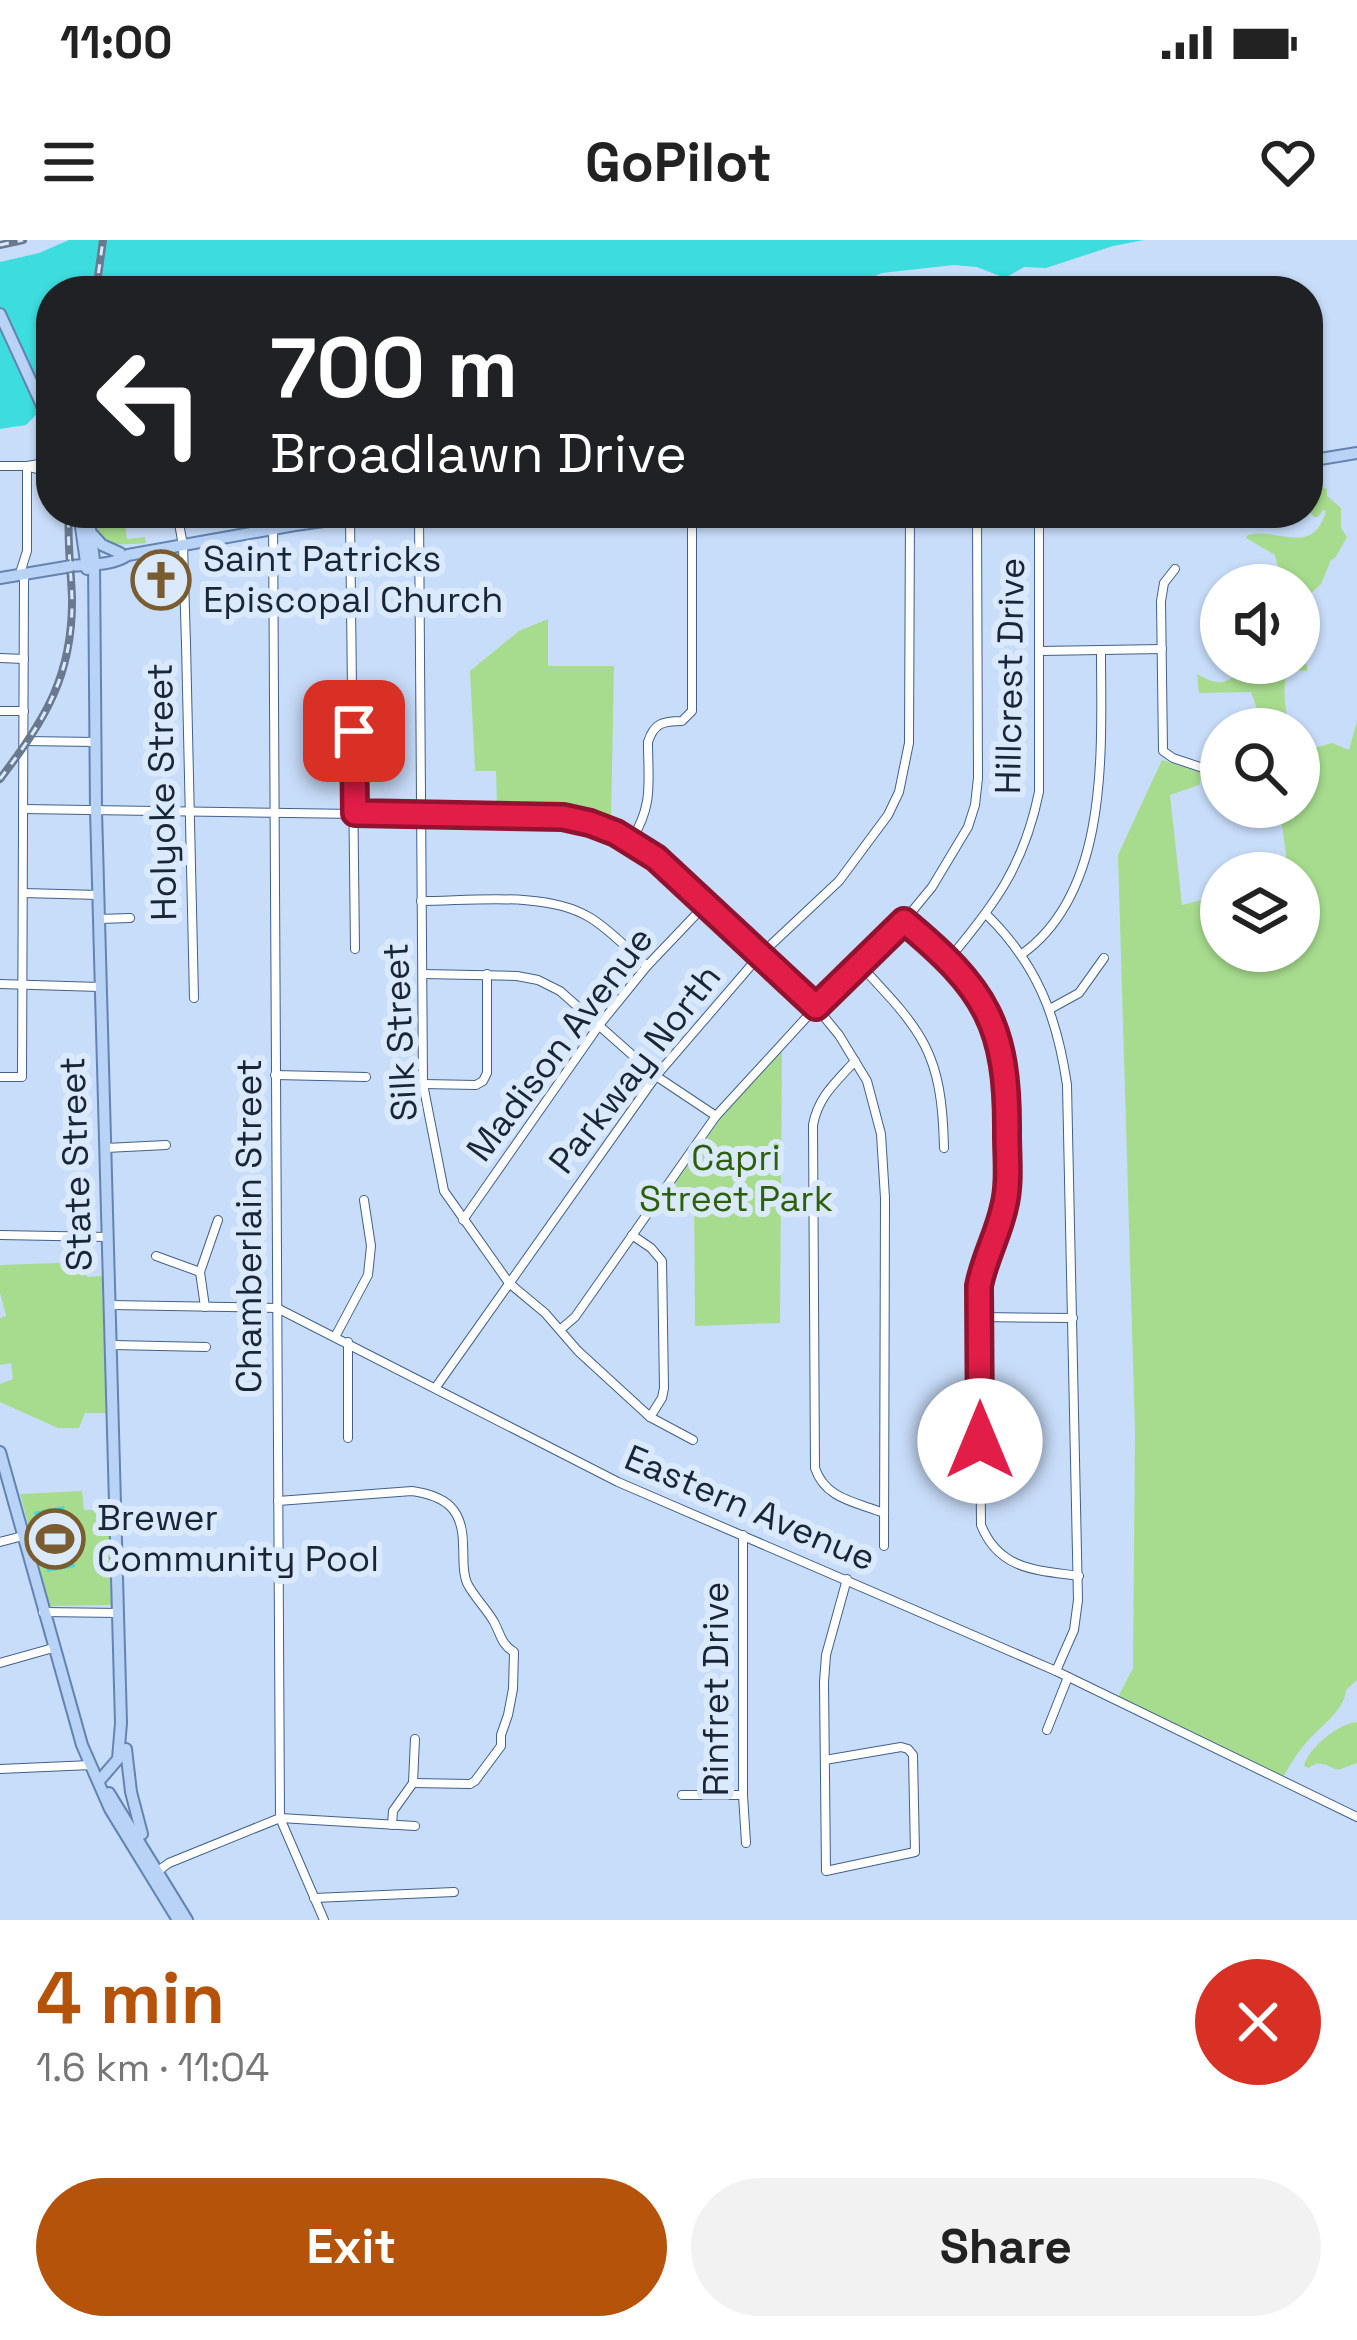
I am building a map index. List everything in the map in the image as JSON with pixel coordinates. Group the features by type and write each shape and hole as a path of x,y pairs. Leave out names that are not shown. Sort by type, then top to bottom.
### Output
{"main road":[{"path":"0,314 36,393"},
{"path":"1323,459 1357,453"},
{"name":"State Street","path":"86,528 92,563"},
{"name":"State Street","path":"90,528 122,1723 131,1792 154,1863"},
{"path":"91,532 100,543 124,554 279,528"},
{"path":"0,575 121,560 124,554"},
{"path":"0,1453 67,1698 91,1765 110,1809 154,1863 187,1920"},
{"name":"State Street","path":"100,1781 118,1759 122,1723"},
{"path":"100,1781 110,1781 117,1774 126,1749"},
{"path":"154,1863 178,1920"}],"street":[{"path":"0,466 36,465"},
{"path":"28,466 36,468"},
{"path":"0,1076 22,1077 23,572 28,466"},
{"name":"Holyoke Street","path":"180,528 194,998"},
{"path":"350,528 355,949"},
{"name":"Silk Street","path":"418,528 423,1084 439,1173 449,1202 509,1283 650,1417 693,1440"},
{"path":"632,841 648,806 651,732 665,721 682,721 694,703 692,528"},
{"name":"Parkway North","path":"436,1388 656,1076 760,955 854,863 888,815 899,792 909,743 910,528"},
{"path":"560,1329 575,1317 716,1116 816,1007 904,921 956,850 975,805 978,778 977,528"},
{"name":"Hillcrest Drive","path":"949,958 986,914 1020,859 1039,792 1039,528"},
{"name":"Chamberlain Street","path":"273,529 280,1818"},
{"path":"1175,569 1164,583 1161,601 1163,751 1200,767"},
{"path":"1022,954 1041,941 1062,908 1091,837 1099,800 1101,650"},
{"path":"1040,651 1162,650"},
{"path":"0,658 24,659"},
{"path":"0,711 24,711"},
{"path":"23,741 96,742"},
{"path":"23,809 563,817 632,841 656,858 816,1007 867,1081 881,1134 884,1198 884,1546"},
{"path":"23,893 99,895"},
{"path":"421,901 525,901 567,907 605,928 647,966"},
{"name":"Madison Avenue","path":"463,1220 601,1024 706,904"},
{"path":"986,914 1022,954 1050,1009 1067,1085 1078,1576 1075,1630 1056,1671"},
{"path":"100,919 130,918"},
{"path":"904,921 949,958 971,985 1001,1048 1007,1093 1006,1200 979,1286 981,1525 1000,1555 1025,1568 1078,1576"},
{"path":"1050,1009 1079,993 1103,958"},
{"path":"860,965 918,1030 929,1052 940,1080 944,1148"},
{"path":"423,974 538,980 601,1024 656,1076 716,1116"},
{"path":"423,1084 476,1085 483,1081 487,1073 487,974"},
{"path":"0,984 100,987"},
{"path":"855,1061 825,1093 813,1126 815,1468 830,1493 884,1513"},
{"path":"275,1075 366,1076"},
{"path":"106,1148 166,1145"},
{"path":"335,1336 368,1275 371,1260 364,1199"},
{"path":"205,1307 200,1272 218,1220"},
{"path":"0,1235 108,1237"},
{"path":"632,1235 662,1261 664,1388 650,1417"},
{"path":"156,1256 200,1272"},
{"name":"Eastern Avenue","path":"112,1305 277,1307 618,1482 1056,1671 1357,1817"},
{"path":"980,1317 1072,1318"},
{"path":"347,1342 348,1438"},
{"path":"113,1345 206,1347"},
{"path":"278,1502 412,1491 445,1500 457,1514 466,1580 496,1626 502,1645 514,1652 513,1690 500,1746 478,1778 470,1784 413,1783"},
{"name":"Rinfret Drive","path":"743,1535 746,1843"},
{"path":"0,1543 23,1536"},
{"path":"825,1760 901,1747 913,1754 915,1852 826,1870 825,1760 826,1655 847,1579"},
{"path":"43,1612 118,1613"},
{"path":"0,1663 53,1648"},
{"path":"1047,1730 1068,1677"},
{"path":"392,1825 393,1811 413,1783 415,1739"},
{"path":"0,1769 91,1765"},
{"path":"682,1795 743,1795"},
{"path":"280,1818 324,1920"},
{"path":"154,1863 280,1818 415,1826"},
{"path":"314,1898 454,1892"}],"green space":[{"path":"1323,487 1341,508 1341,528 1347,537 1320,585 1320,564 1277,564 1275,555 1246,538 1260,534 1304,537 1323,528"},
{"path":"97,528 126,528 127,539 145,537 146,543 110,543"},
{"path":"548,619 548,666 614,666 611,823 567,809 497,807 496,771 475,771 470,671 519,631"},
{"path":"1197,674 1200,684 1285,684 1286,708 1257,708 1251,692 1199,693"},
{"path":"1357,721 1357,1680 1283,1777 1118,1697 1133,1668 1135,1431 1118,855 1162,760 1200,772 1199,785 1170,795 1182,905 1200,900 1200,972 1320,972 1320,852 1285,852 1283,828 1320,828 1320,746 1332,743 1349,750"},
{"name":"Capri Street Park","path":"782,1049 780,1323 695,1326 694,1189 672,1187 721,1118"},
{"path":"86,1262 87,1277 103,1276 106,1413 85,1413 79,1428 58,1428 0,1402 0,1384 13,1379 11,1363 0,1365 0,1318 6,1316 0,1265"},
{"path":"82,1491 84,1510 109,1510 111,1605 50,1606 20,1494"},
{"path":"1357,1722 1357,1763 1338,1770 1320,1764 1304,1766 1325,1738"}],"shaded area":[{"path":"69,240 1144,240 1046,268 1024,267 1008,276 954,265 875,276 36,276 36,415 26,425 0,429 0,262"},
{"name":"Brewer Community Pool","path":"64,1506 75,1567 47,1572 34,1512"}],"railway":[{"path":"0,245 23,240"},
{"path":"98,276 103,240"},
{"path":"0,779 43,716 62,674 71,625 69,528"}],"place":[{"name":"Saint Patricks Episcopal Church","path":"161,580"},
{"name":"Brewer Community Pool","path":"55,1539"}],"route":[{"path":"354,731 355,813 563,817 616,833 656,858 816,1007 904,921 949,958 987,1012 1001,1048 1007,1093 1006,1200 979,1286 980,1441"}]}
